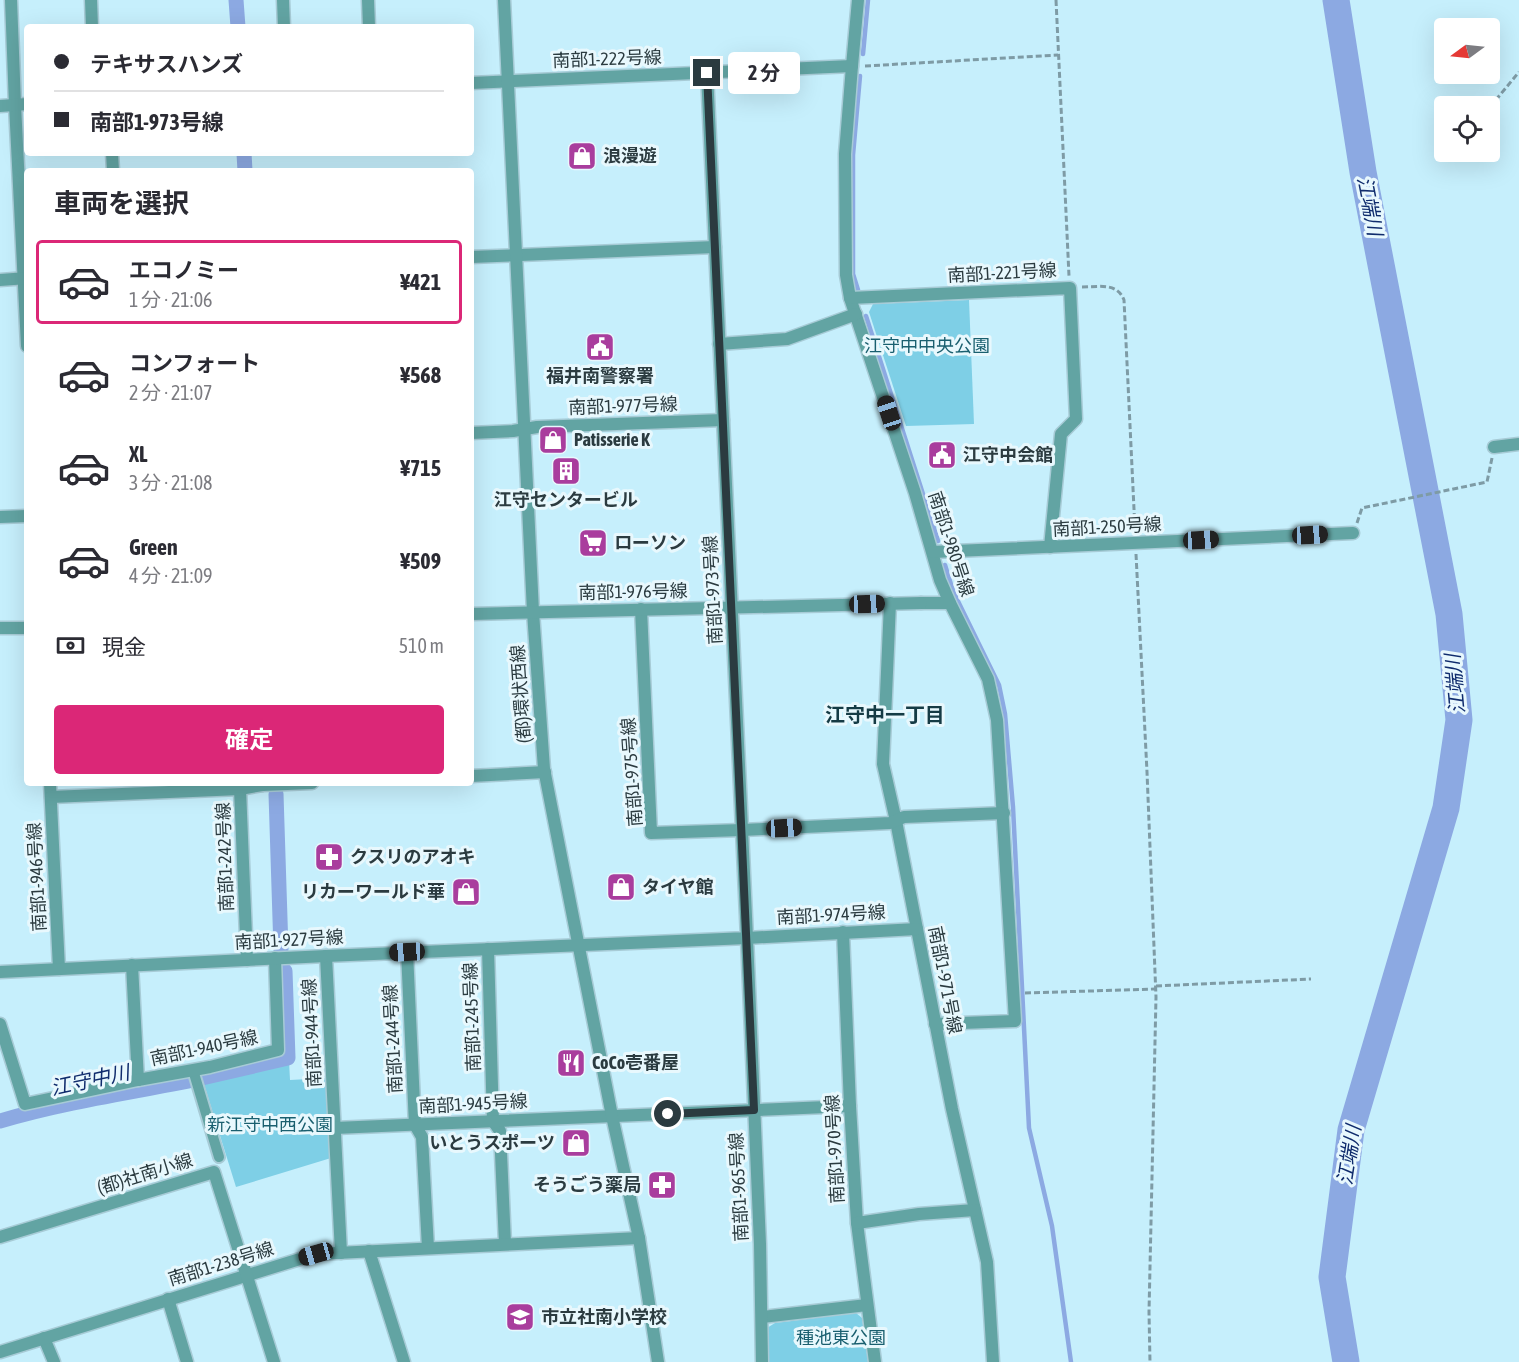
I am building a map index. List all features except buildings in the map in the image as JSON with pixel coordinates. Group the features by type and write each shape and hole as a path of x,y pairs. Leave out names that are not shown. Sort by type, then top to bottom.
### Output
{"street":[{"path":"11,0 21,105 24,235"},
{"path":"91,0 92,24"},
{"path":"283,0 284,24"},
{"path":"368,0 369,24"},
{"name":"(都)環状西線","path":"504,0 533,612 545,772 612,1116 639,1238 658,1362"},
{"name":"南部1-980号線","path":"858,0 846,154 846,275 850,298 933,552 940,580 988,678 997,720 1004,813 1015,1021 935,1024"},
{"name":"南部1-222号線","path":"474,83 852,66"},
{"name":"南部1-973号線","path":"707,73 747,938"},
{"path":"0,106 21,105"},
{"path":"474,257 715,247"},
{"path":"0,280 24,278"},
{"name":"南部1-221号線","path":"850,298 1070,288 1076,418 1061,434 1050,547"},
{"path":"720,344 787,339 856,314"},
{"name":"南部1-977号線","path":"474,433 537,427 723,420"},
{"path":"1494,447 1519,444"},
{"path":"0,517 24,516"},
{"name":"南部1-250号線","path":"933,552 1353,532"},
{"name":"南部1-971号線","path":"890,603 883,764 952,1109 987,1262 993,1362"},
{"name":"南部1-976号線","path":"474,615 950,603"},
{"name":"南部1-975号線","path":"641,609 651,833 890,823 904,817 1004,813"},
{"path":"0,628 24,628"},
{"path":"474,776 545,772"},
{"name":"南部1-946号線","path":"50,786 59,969"},
{"path":"51,797 156,787 240,789 253,786"},
{"name":"南部1-242号線","path":"240,789 247,960"},
{"name":"南部1-974号線","path":"747,938 917,929"},
{"name":"南部1-970号線","path":"843,932 857,1223 875,1362"},
{"path":"579,945 747,938"},
{"name":"南部1-965号線","path":"747,938 760,1244 762,1362"},
{"name":"南部1-927号線","path":"0,972 579,945"},
{"name":"南部1-245号線","path":"488,949 493,1121 500,1131 505,1244"},
{"name":"南部1-244号線","path":"407,952 415,1125 422,1137 428,1248"},
{"name":"南部1-944号線","path":"326,956 341,1253"},
{"name":"南部1-940号線","path":"0,1024 25,1104 193,1070 278,1050 274,958"},
{"path":"132,965 138,1080"},
{"path":"193,1070 219,1157"},
{"name":"南部1-945号線","path":"335,1128 850,1106"},
{"name":"(都)社南小線","path":"0,1237 214,1172 274,1362"},
{"path":"857,1223 919,1214 975,1210"},
{"name":"南部1-238号線","path":"0,1352 316,1254 639,1238"},
{"path":"369,1251 404,1362"},
{"path":"168,1299 188,1362"},
{"path":"762,1317 867,1305"},
{"path":"44,1338 54,1362"}],"path":[{"path":"1056,0 1070,288 1075,286 1112,287 1119,290 1124,300 1156,988 1149,1312 1150,1362"},
{"path":"852,66 1058,56"},
{"path":"1499,96 1519,72"},
{"path":"1362,508 1487,482 1494,447"},
{"path":"1030,993 1311,979"}],"green space":[{"name":"江守中中央公園","path":"969,300 974,424 906,426 869,312 873,304"},
{"name":"新江守中西公園","path":"289,1061 290,1080 327,1078 331,1158 236,1187 203,1081"},
{"name":"種池東公園","path":"856,1313 862,1318 868,1362 768,1362 767,1328 775,1323"}],"waterway":[{"name":"江守中川","path":"236,0 238,24"},
{"path":"863,54 868,0"},
{"name":"江端川","path":"1336,0 1363,172 1449,614 1459,720 1446,808 1351,1130 1332,1277 1346,1362"},
{"path":"858,290 853,274 853,155 860,76"},
{"name":"江守中川","path":"244,156 245,168"},
{"path":"866,316 938,541"},
{"path":"945,565 953,591 999,685 1005,714 1013,807 1029,1128 1052,1226 1071,1362"},
{"name":"江守中川","path":"276,794 281,950"},
{"name":"江守中川","path":"202,1078 288,1058 285,971"},
{"name":"江守中川","path":"0,1121 70,1104 189,1081"}],"place":[{"name":"浪漫遊","path":"582,156"},
{"name":"福井南警察署","path":"600,347"},
{"name":"Patisserie K","path":"553,440"},
{"name":"江守中会館","path":"942,455"},
{"name":"江守センタービル","path":"566,471"},
{"name":"ローソン","path":"593,543"},
{"name":"クスリのアオキ","path":"329,857"},
{"name":"タイヤ館","path":"621,887"},
{"name":"リカーワールド華","path":"466,892"},
{"name":"CoCo壱番屋","path":"571,1063"},
{"name":"いとうスポーツ","path":"576,1143"},
{"name":"そうごう薬局","path":"662,1185"},
{"name":"市立社南小学校","path":"520,1317"}],"district":[{"name":"江守中一丁目","path":"885,715"}],"route":[{"path":"668,1114 754,1110 707,73"}]}
